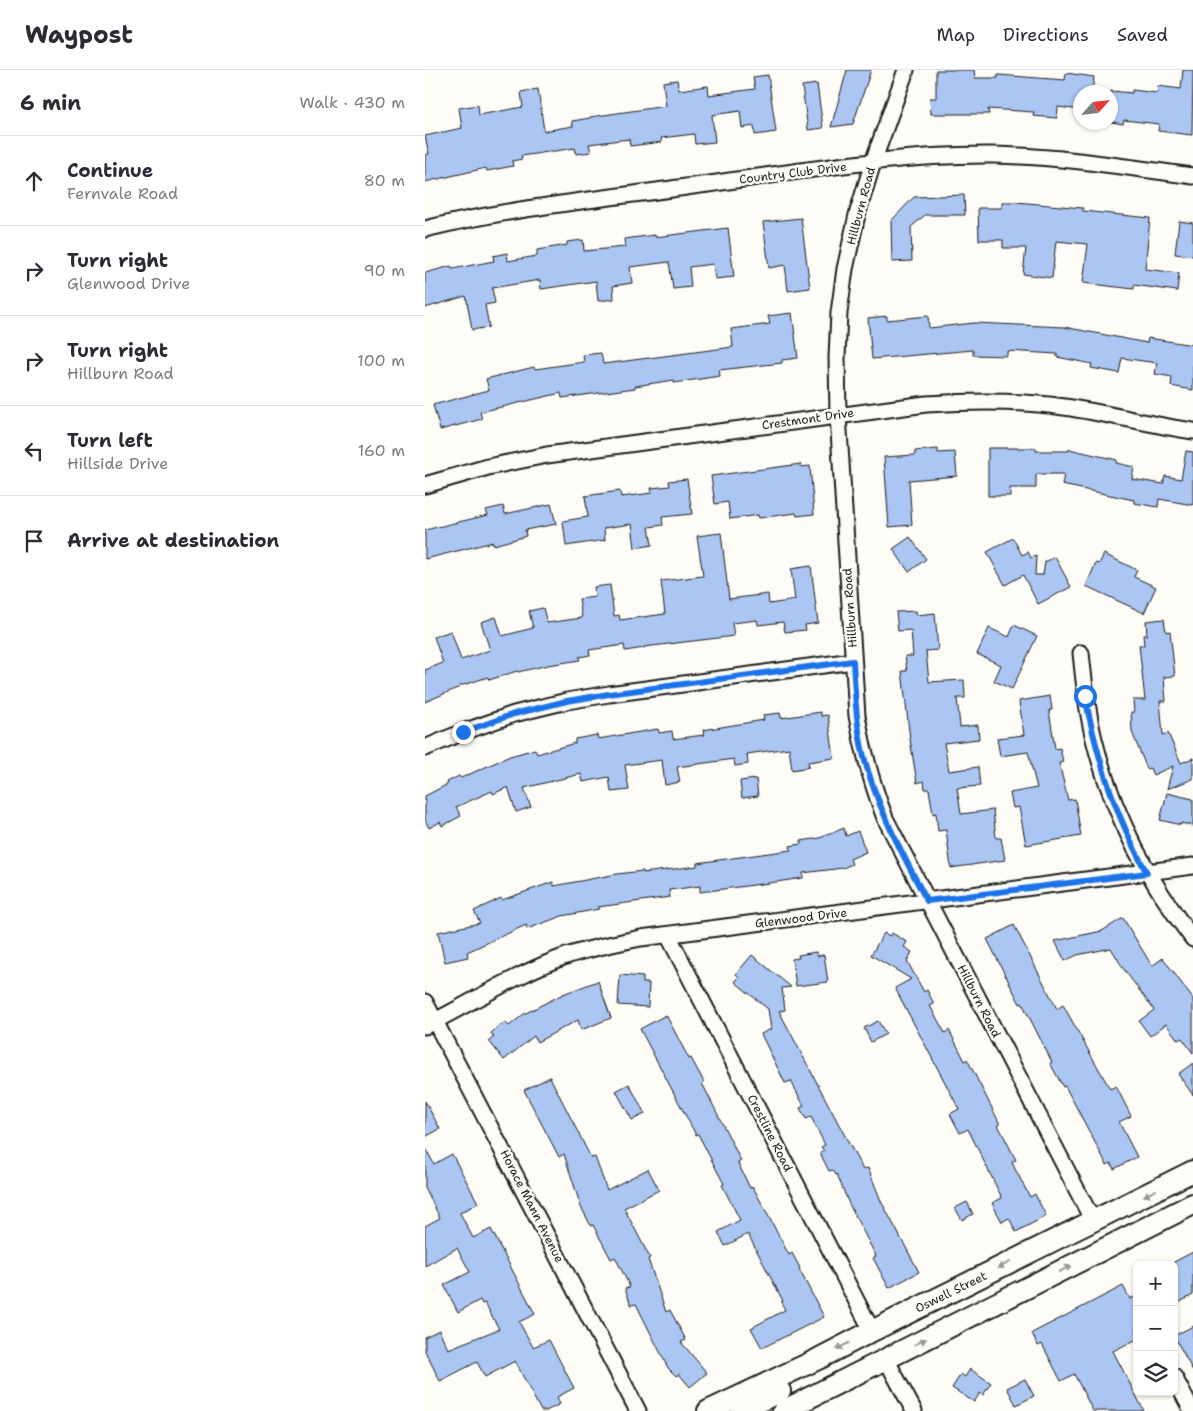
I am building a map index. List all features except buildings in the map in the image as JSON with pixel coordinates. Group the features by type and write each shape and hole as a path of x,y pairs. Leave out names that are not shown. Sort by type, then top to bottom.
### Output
{"main road":[{"name":"Oswell Street","path":"708,1411 817,1359 1193,1171"},
{"path":"783,1411 1193,1204"},
{"path":"742,1411 785,1388 817,1359"}],"street":[{"name":"Hillburn Road","path":"906,70 873,162 857,215 845,269 839,313 837,357 838,415 857,716 863,753 873,789 885,818 1093,1221"},
{"name":"Country Club Drive","path":"425,229 469,218 546,206 873,162 932,157 1002,156 1051,158 1193,176"},
{"name":"Crestmont Drive","path":"425,485 488,467 547,455 838,415 968,401 1021,402 1096,412 1174,429 1193,431"},
{"path":"1081,653 1093,738 1105,780 1121,821 1147,873 1193,939"},
{"path":"425,748 514,714 567,701 853,661"},
{"name":"Glenwood Drive","path":"430,1023 535,969 603,945 1193,866"},
{"name":"Crestline Road","path":"668,935 872,1330"},
{"name":"Horace Mann Avenue","path":"425,1002 430,1023 638,1411"},
{"path":"886,1359 914,1411"},
{"path":"1178,1385 1192,1411"}],"route":[{"path":"463,732 514,714 567,701 853,661 857,716 863,753 873,789 885,818 927,901 1147,873 1121,821 1105,780 1093,738 1085,696"}]}
